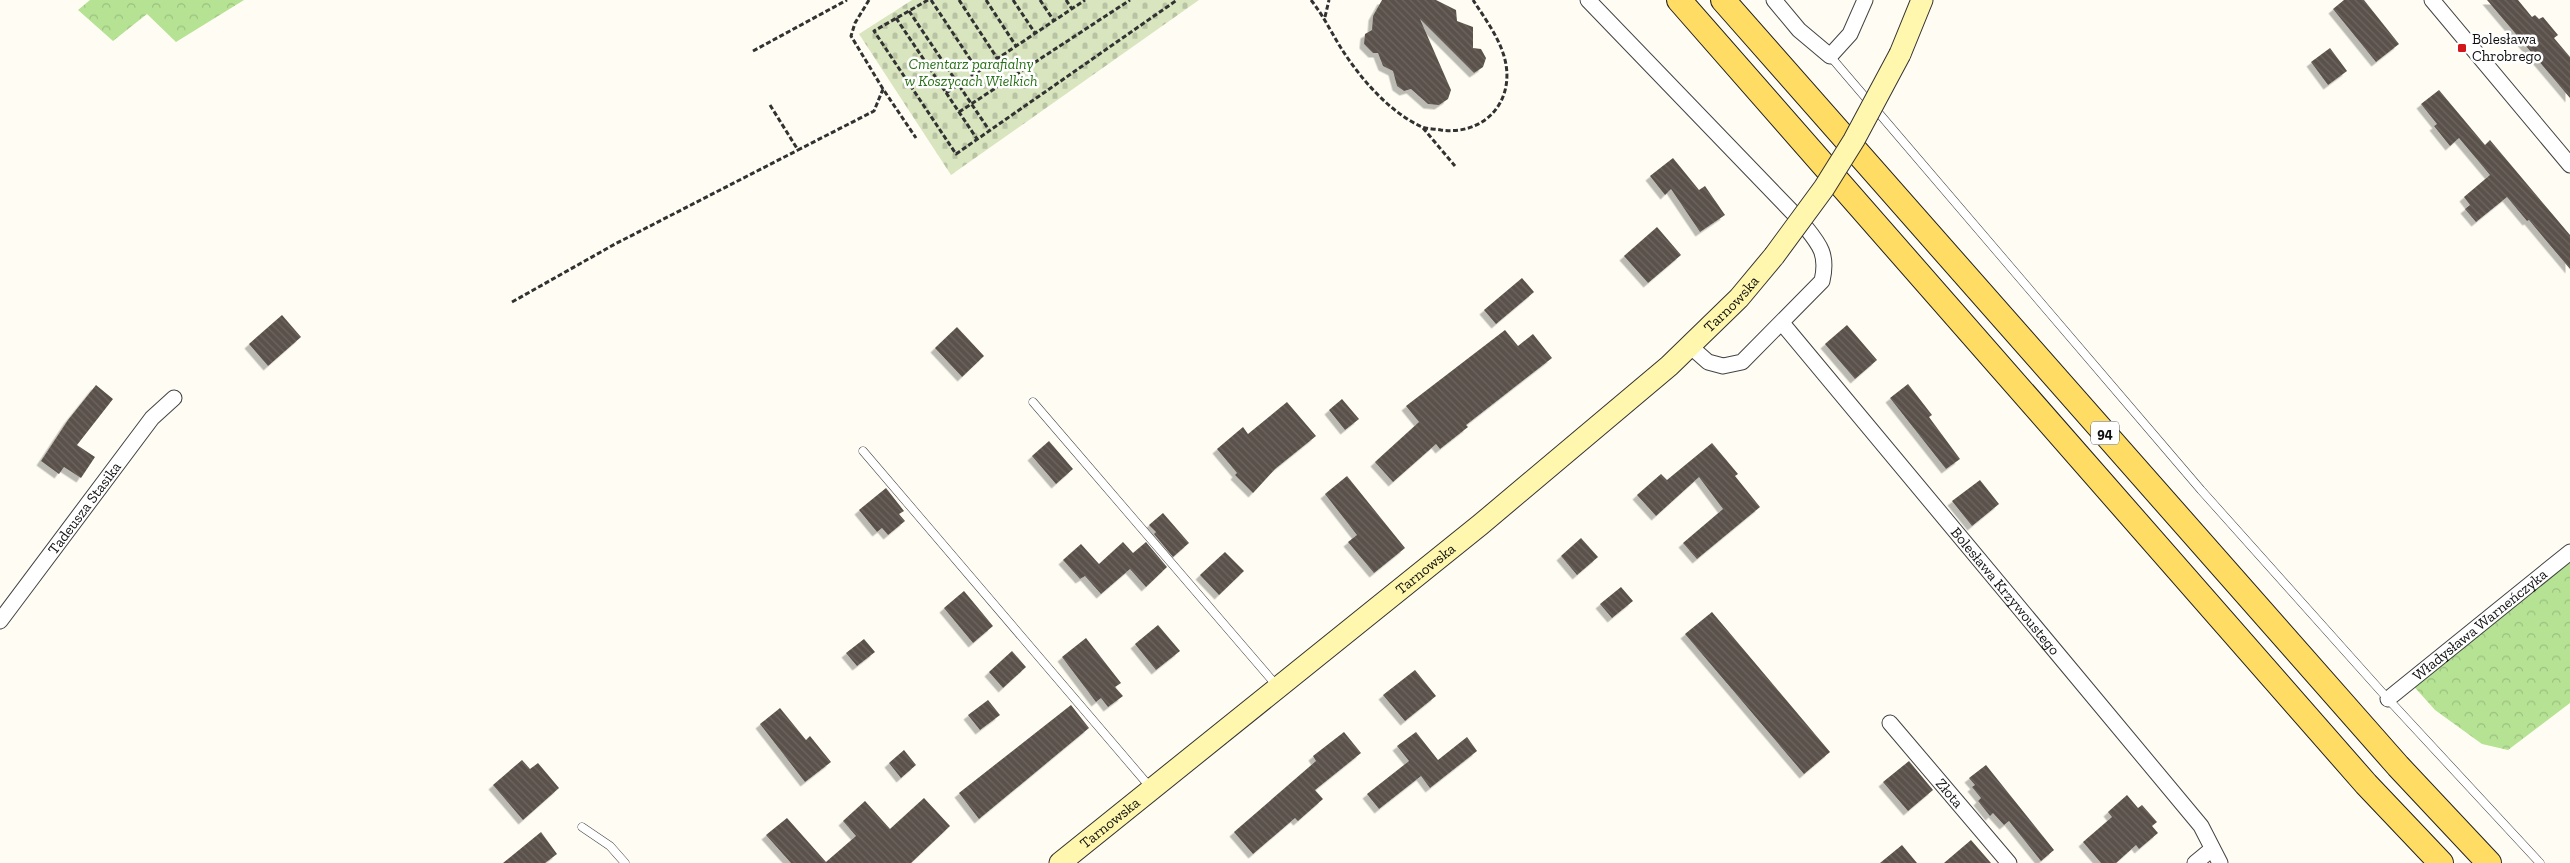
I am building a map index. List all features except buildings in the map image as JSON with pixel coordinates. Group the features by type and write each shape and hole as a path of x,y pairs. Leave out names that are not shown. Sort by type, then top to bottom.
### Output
{"main road":[{"name":"94","path":"1679,0 2366,784 2441,863"},
{"name":"94","path":"1723,0 2392,758 2490,863"}],"street":[{"path":"1588,0 1799,219 1822,248 1826,266 1822,281 1742,362 1723,366 1708,362 1691,347"},
{"path":"1774,0 1800,30 1830,56 1850,34 1865,0"},
{"name":"Tarnowska","path":"1060,863 1480,524 1691,347 1739,298 1774,256 1829,180 1879,96 1900,54 1922,0"},
{"path":"2432,0 2570,165"},
{"name":"Bolesława Krzywoustego","path":"1782,323 2201,826 2220,863"},
{"name":"Tadeusza Stasika","path":"0,621 152,418 174,398"},
{"name":"Władysława Warneńczyka","path":"2388,699 2570,552"},
{"name":"Złota","path":"1890,723 2009,863"},
{"path":"2195,863 2212,849"}],"lane":[{"path":"1830,56 2201,490 2388,699 2540,863"},
{"path":"1033,402 1277,686"},
{"path":"863,451 1151,789"},
{"path":"582,827 610,846 625,863"}],"path":[{"path":"753,51 846,0"},
{"path":"869,0 855,23 851,36 916,138"},
{"path":"978,71 929,0 874,31 956,154 1177,0"},
{"path":"959,0 997,58"},
{"path":"986,0 1016,46"},
{"path":"1013,0 1035,33"},
{"path":"1040,0 1054,21"},
{"path":"1066,0 1072,9"},
{"path":"946,92 1085,0"},
{"path":"959,112 1130,0"},
{"path":"1311,0 1325,18 1341,48 1368,85 1394,108 1423,127 1455,166"},
{"path":"1325,18 1329,0"},
{"path":"1423,127 1448,131 1469,129 1493,114 1502,97 1507,76 1504,56 1490,27 1473,0"},
{"path":"908,11 989,130"},
{"path":"896,18 978,139"},
{"path":"512,302 615,244 874,111 883,89"},
{"path":"770,105 798,150"}],"green space":[{"path":"90,0 244,0 176,42 147,14 113,41 78,10"},
{"name":"Cmentarz parafialny w Koszycach Wielkich","path":"912,0 1199,0 951,175 859,34"},
{"path":"2570,561 2570,703 2508,750 2482,744 2435,710 2409,681"}],"place":[{"name":"Bolesława Chrobrego","path":"2462,48"}]}
